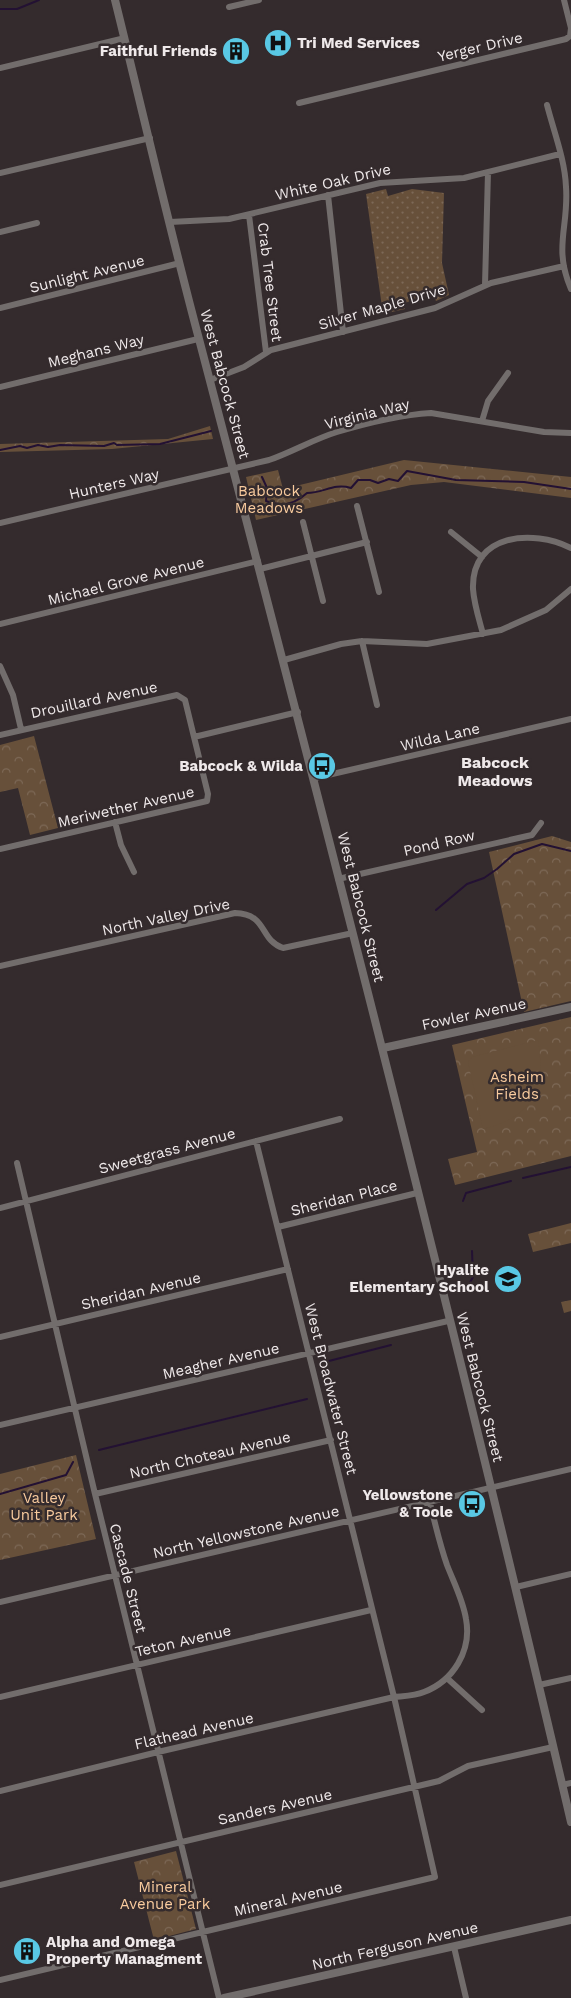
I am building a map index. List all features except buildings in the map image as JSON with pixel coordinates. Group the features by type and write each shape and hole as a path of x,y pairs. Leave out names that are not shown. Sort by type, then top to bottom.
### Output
{"street":[{"name":"West Babcock Street","path":"115,0 198,339 298,712 338,879 383,1048 416,1193 516,1587 571,1822"},
{"path":"229,7 259,0"},
{"name":"Yerger Drive","path":"300,103 566,39 570,36 571,28 564,0"},
{"path":"0,68 125,38"},
{"path":"547,105 560,154 566,187 562,234 564,266 571,289"},
{"path":"0,173 150,138"},
{"name":"White Oak Drive","path":"170,222 207,222 380,183 411,180 449,180 560,154"},
{"path":"485,285 488,172"},
{"path":"328,195 342,332"},
{"name":"Crab Tree Street","path":"249,214 266,352"},
{"path":"0,232 37,223"},
{"name":"Sunlight Avenue","path":"0,308 180,263"},
{"name":"Silver Maple Drive","path":"210,380 244,367 266,352 435,308 485,285 564,266"},
{"name":"Meghans Way","path":"0,387 198,339"},
{"path":"482,421 488,401 508,373"},
{"name":"Virginia Way","path":"233,469 291,453 336,432 414,414 431,413 544,432 571,433"},
{"name":"Hunters Way","path":"0,523 233,469"},
{"path":"358,506 379,592"},
{"path":"303,522 322,601"},
{"path":"451,532 482,557"},
{"path":"483,634 473,589 474,578 482,557 500,542 525,536 558,542 571,548"},
{"name":"Michael Grove Avenue","path":"0,624 259,565 311,556 366,542"},
{"path":"284,660 341,644 362,641 427,644 483,634 521,622 546,610 571,589"},
{"path":"362,641 377,705"},
{"path":"0,666 13,696 21,729"},
{"name":"Drouillard Avenue","path":"0,735 177,695 185,700 194,737"},
{"path":"194,737 298,712"},
{"name":"Wilda Lane","path":"315,778 571,719"},
{"name":"Meriwether Avenue","path":"0,849 206,801 208,794 194,737"},
{"path":"115,822 121,845 134,872"},
{"name":"Pond Row","path":"338,879 523,837 532,834 541,823"},
{"name":"North Valley Drive","path":"0,966 235,913 245,914 257,919 269,937 283,948 352,933"},
{"name":"Fowler Avenue","path":"383,1048 571,1007"},
{"name":"Sweetgrass Avenue","path":"0,1208 340,1119"},
{"name":"West Broadwater Street","path":"256,1141 351,1521 436,1877"},
{"name":"Cascade Street","path":"16,1163 56,1324 74,1408 219,1998"},
{"name":"Sheridan Place","path":"278,1227 416,1193"},
{"name":"Sheridan Avenue","path":"0,1337 288,1269"},
{"name":"Meagher Avenue","path":"0,1425 448,1321"},
{"name":"North Choteau Avenue","path":"95,1494 331,1440"},
{"name":"North Yellowstone Avenue","path":"0,1602 571,1469"},
{"path":"430,1503 443,1553 460,1594 467,1622 465,1644 460,1663 448,1679 482,1710"},
{"path":"516,1587 571,1574"},
{"name":"Teton Avenue","path":"0,1697 371,1610"},
{"path":"539,1685 571,1678"},
{"name":"Flathead Avenue","path":"0,1791 394,1697 423,1693 448,1679"},
{"name":"Sanders Avenue","path":"0,1885 439,1781 468,1766 553,1747"},
{"path":"562,1785 571,1783"},
{"name":"Mineral Avenue","path":"0,1980 436,1877"},
{"name":"North Ferguson Avenue","path":"224,1998 571,1920"},
{"path":"454,1947 466,1998"}],"green space":[{"path":"386,189 388,196 412,189 444,193 442,263 449,295 436,301 433,295 404,303 405,309 383,314 366,194"},
{"path":"210,426 213,439 112,449 0,452 0,444 168,439"},
{"name":"Babcock Meadows","path":"404,460 571,477 571,498 444,482 411,485 256,520 246,477 278,470 283,489"},
{"path":"34,736 58,828 30,835 18,788 0,792 0,745"},
{"path":"552,836 571,842 571,1001 524,1012 489,852"},
{"name":"Asheim Fields","path":"571,1017 571,1156 455,1185 448,1159 477,1152 452,1045"},
{"path":"538,1040 540,1072 532,1098 514,1117 483,1129 468,1062 472,1057"},
{"path":"571,1223 571,1243 533,1252 528,1234"},
{"path":"571,1300 571,1311 564,1313 561,1302"},
{"name":"Valley Unit Park","path":"76,1455 96,1539 0,1560 0,1474"},
{"name":"Mineral Avenue Park","path":"176,1851 196,1929 154,1940 134,1862"}],"waterway":[{"path":"0,9 17,9 39,0"},
{"path":"0,450 20,446 27,448 38,445 48,447 60,445 104,446 114,443 117,445 160,444 211,431"},
{"path":"262,477 267,488 266,501 277,504 288,504 298,500 307,493 319,492 334,487 351,488 358,480 370,480 378,483 389,479 398,481 407,471 456,480 524,482 571,489"},
{"path":"436,910 467,884 484,878 514,854 542,844 571,851"},
{"path":"523,1178 571,1167"},
{"path":"463,1201 466,1193 511,1181"},
{"path":"467,1288 473,1277 472,1251"},
{"path":"325,1381 325,1362 391,1345"},
{"path":"99,1450 307,1399"},
{"path":"0,1494 66,1475 73,1462"}],"place":[{"name":"Tri Med Services","path":"278,43"},
{"name":"Faithful Friends","path":"236,51"},
{"name":"Babcock & Wilda","path":"322,766"},
{"name":"Hyalite Elementary School","path":"508,1279"},
{"name":"Yellowstone & Toole","path":"472,1504"},
{"name":"Alpha and Omega Property Managment","path":"27,1951"}],"district":[{"name":"Babcock Meadows","path":"495,771"}]}
